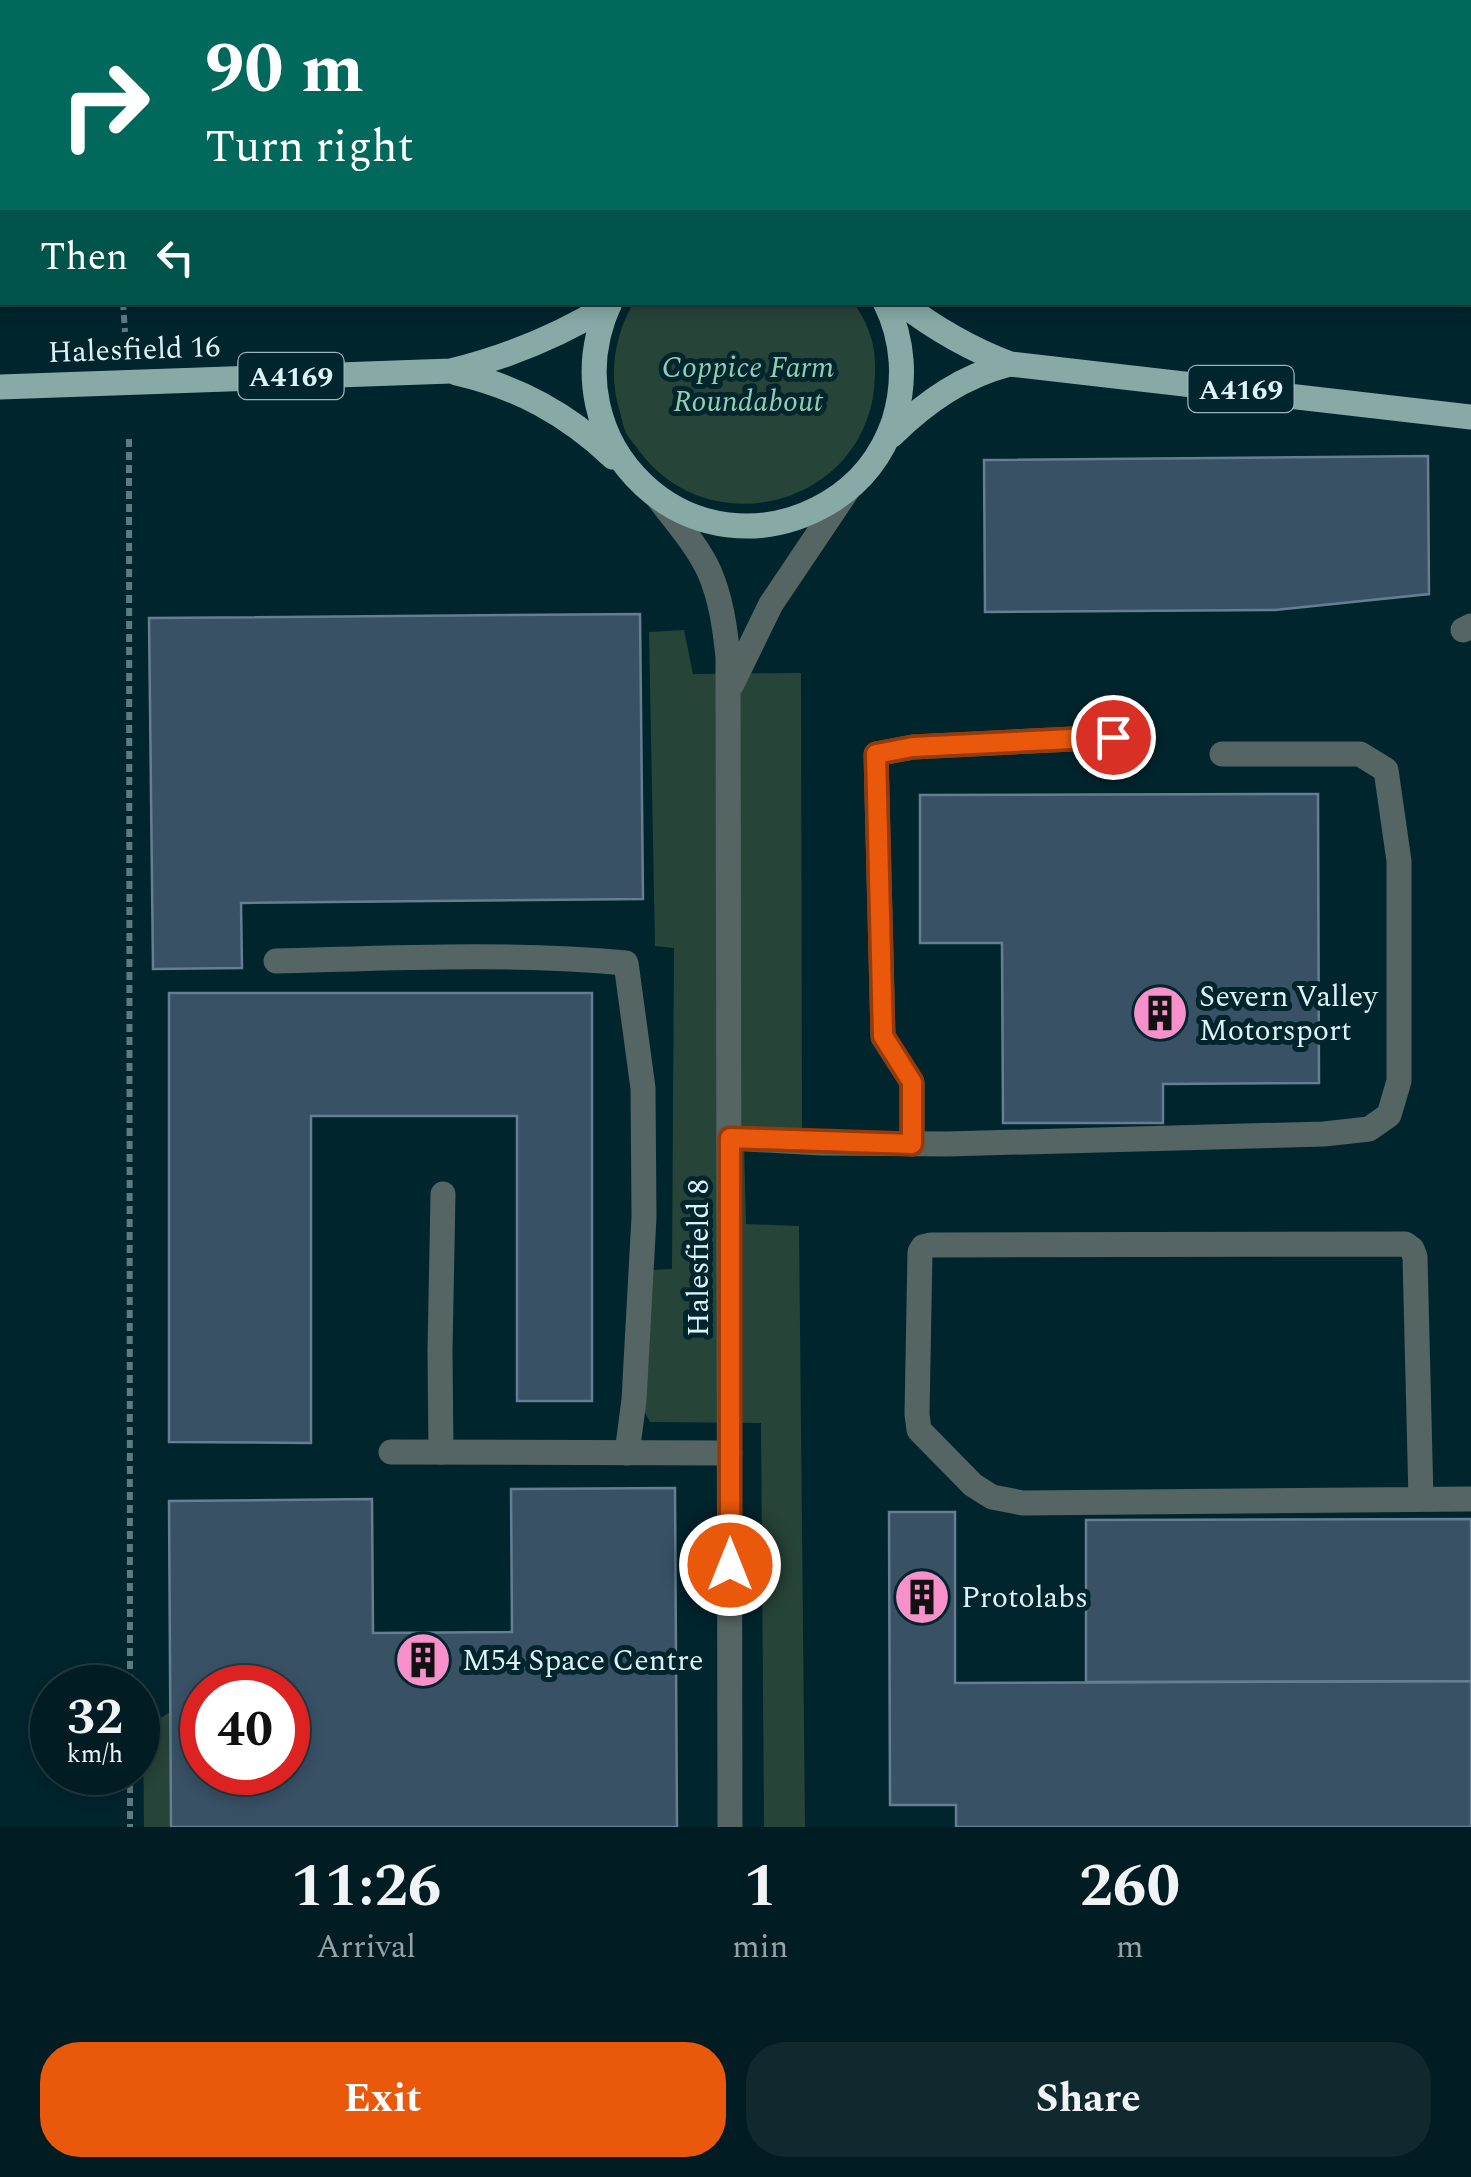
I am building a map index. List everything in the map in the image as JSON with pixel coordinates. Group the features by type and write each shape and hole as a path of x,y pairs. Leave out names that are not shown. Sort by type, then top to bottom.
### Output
{"main road":[{"name":"Halesfield 16","path":"0,387 451,371 532,346 608,305"},
{"path":"610,305 595,348 594,393 607,436 631,474 659,498 704,521 754,527 804,517 847,491 871,466 888,438 900,400 902,359 893,319 886,305"},
{"path":"904,305 978,352 1010,364"},
{"path":"888,438 942,392 1010,364"},
{"name":"A4169","path":"1010,364 1471,417"},
{"name":"Halesfield 16","path":"451,371 485,379 540,402 596,440 631,474"}],"street":[{"name":"Halesfield 8","path":"730,689 771,604 847,491"},
{"name":"Halesfield 8","path":"659,498 709,572 725,630 730,689 730,1827"},
{"path":"912,1144 912,1082 883,1036 876,754 913,747 1113,737"},
{"path":"730,1138 912,1144 1324,1134 1369,1129 1389,1115 1398,1081 1398,861 1386,770 1360,754 1222,754"},
{"path":"276,961 474,956 626,962 642,1088 644,1217 634,1400 627,1452"},
{"path":"441,1452 443,1194"},
{"path":"1421,1500 1415,1256 1405,1244 931,1245 920,1252 919,1430 973,1484 992,1497 1023,1503 1421,1500 1471,1499"},
{"path":"391,1452 730,1453"}],"path":[{"path":"123,305 125,332"},
{"path":"129,439 130,1665"},
{"path":"130,1795 130,1827"}],"green space":[{"name":"Coppice Farm Roundabout","path":"633,305 855,305 871,337 875,363 873,397 860,435 838,466 808,487 774,500 738,504 702,497 669,480 640,452 624,428 614,384 622,328"},
{"path":"684,630 693,674 801,673 802,1138 744,1139 746,1224 799,1226 805,1827 764,1827 761,1423 650,1422 639,1401 652,1270 672,1269 674,948 655,946 649,632"},
{"path":"171,1711 171,1827 144,1827 144,1795 160,1795 160,1718"}],"building":[{"path":"1428,456 1429,594 1275,610 985,612 984,460"},
{"path":"640,614 643,899 241,903 242,968 153,969 149,618"},
{"name":"Severn Valley Motorsport","path":"1318,794 1319,1083 1163,1084 1163,1123 1003,1123 1002,943 920,943 920,795"},
{"path":"169,993 592,993 592,1401 517,1401 517,1116 311,1116 311,1443 169,1442"},
{"name":"M54 Space Centre","path":"675,1488 677,1827 171,1827 169,1501 372,1499 373,1633 512,1632 511,1489"},
{"name":"Protolabs","path":"889,1512 955,1512 955,1683 1471,1681 1471,1827 956,1827 956,1805 890,1805"},
{"path":"1471,1519 1471,1681 1086,1682 1086,1520"}],"place":[{"name":"Severn Valley Motorsport","path":"1160,1013"},
{"name":"Protolabs","path":"922,1597"},
{"name":"M54 Space Centre","path":"423,1660"}],"route":[{"path":"730,1565 730,1138 912,1144 912,1082 883,1036 876,754 913,747 1113,737"}]}
